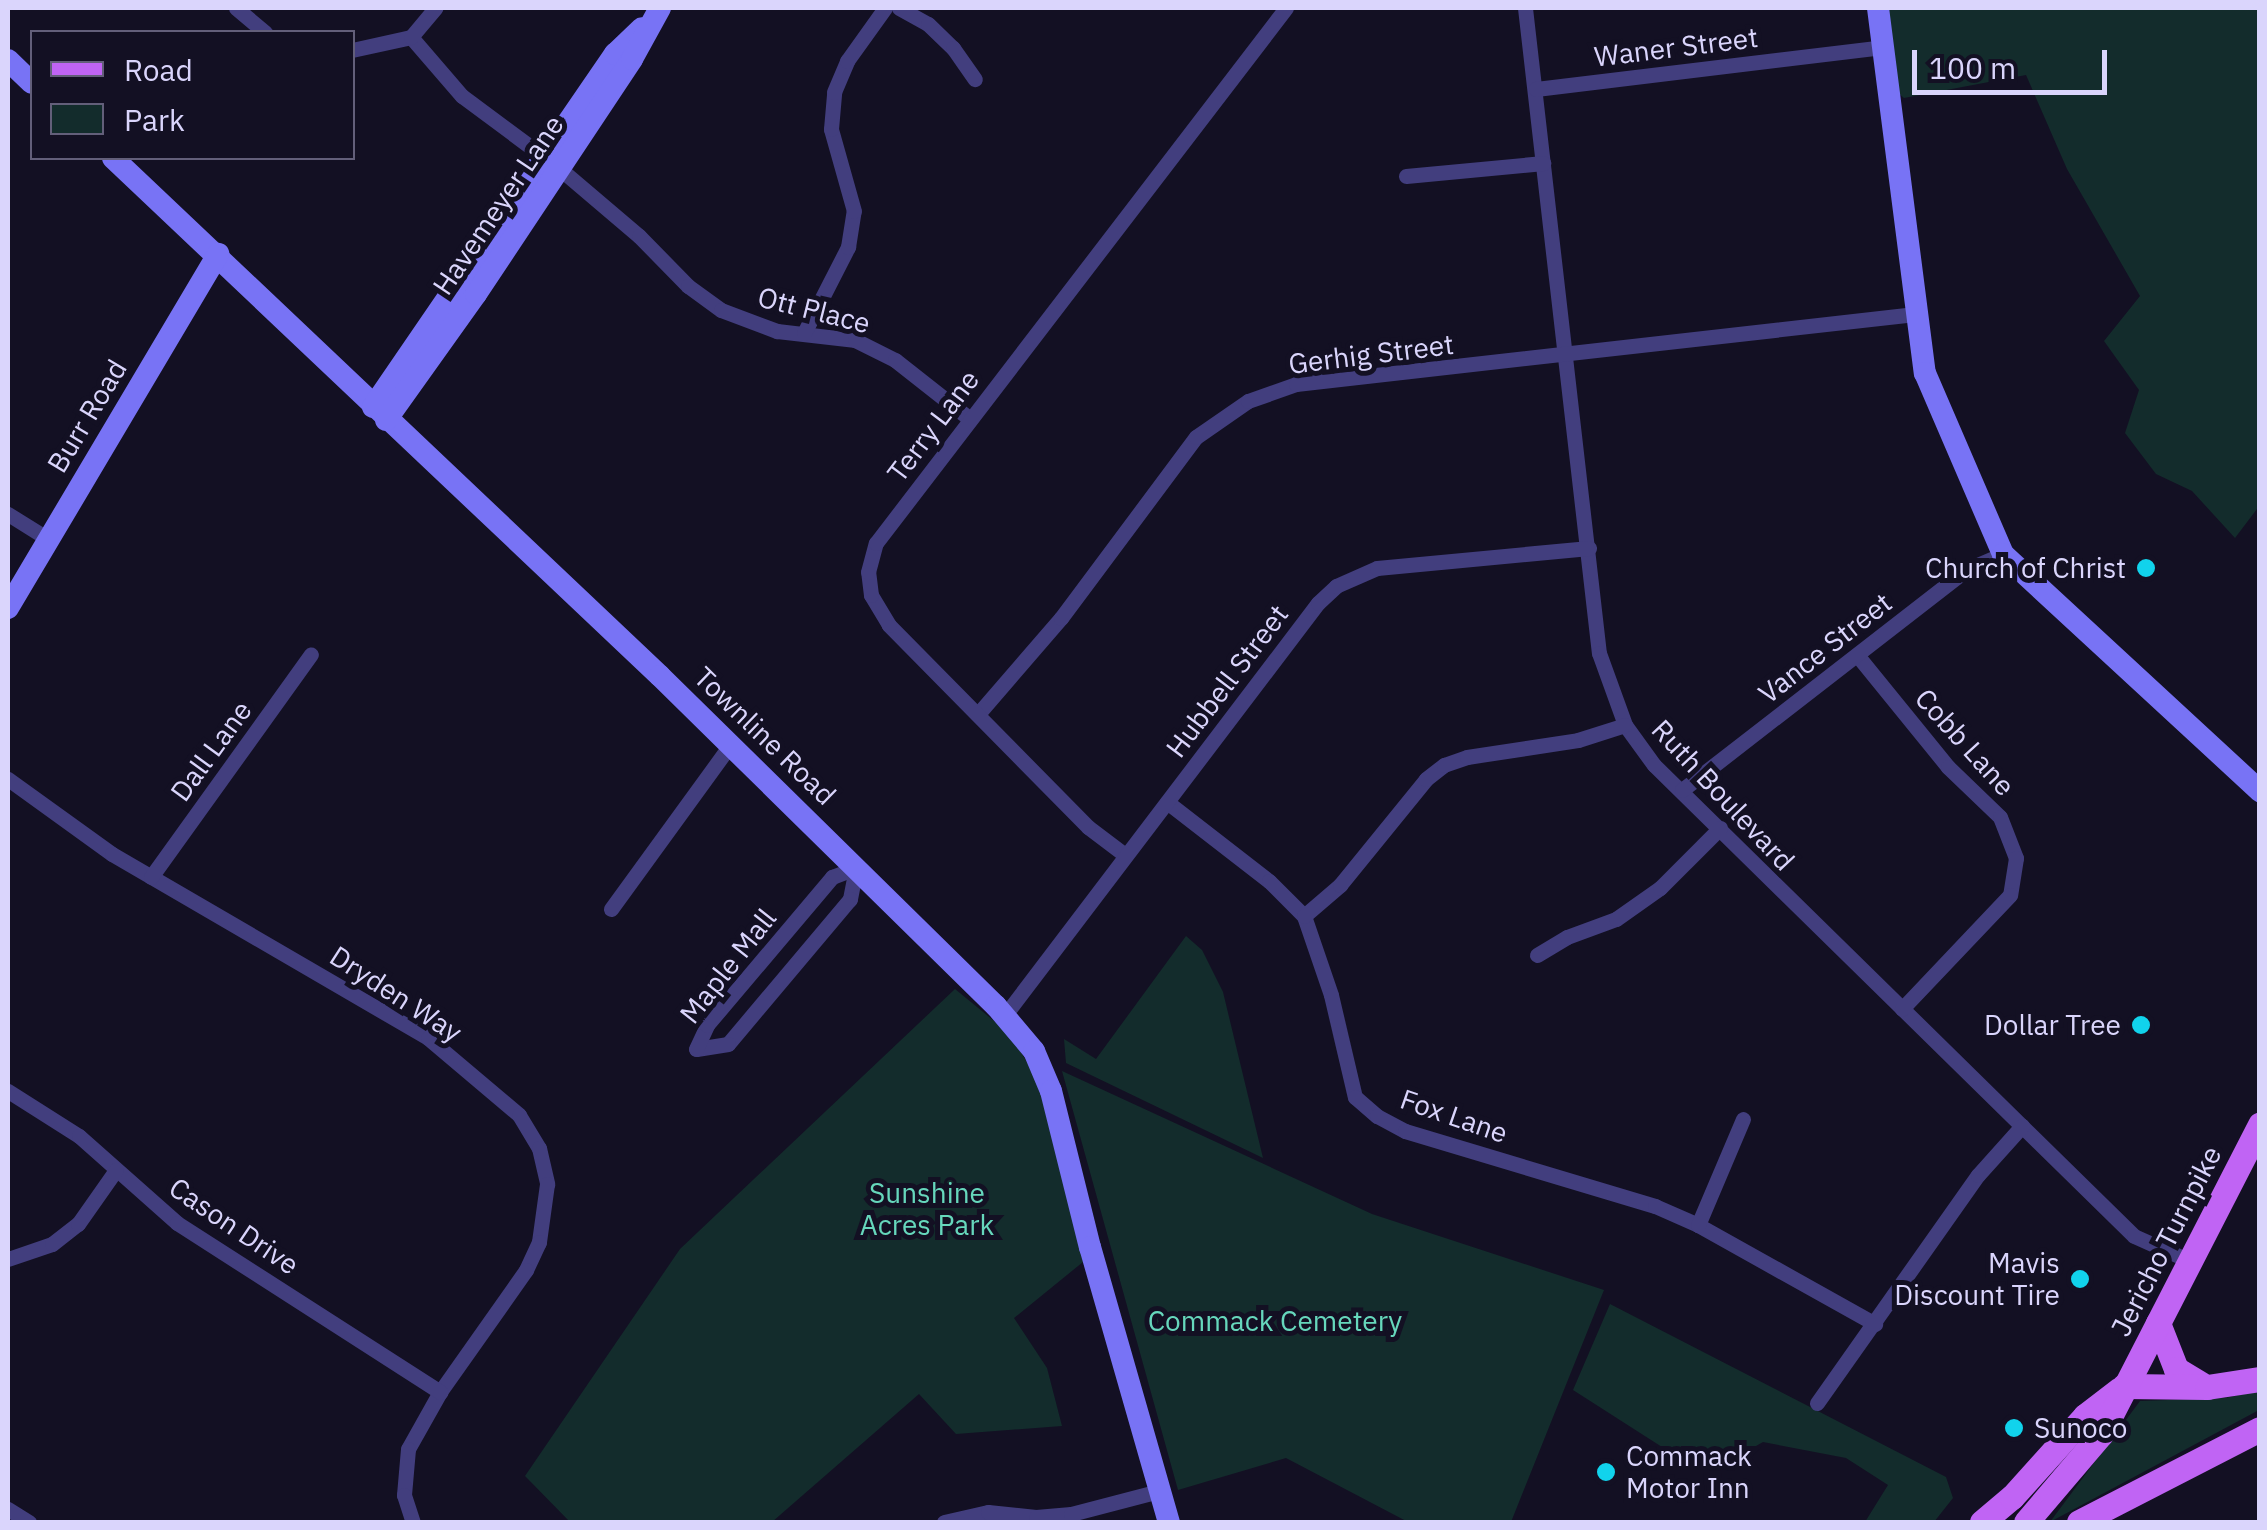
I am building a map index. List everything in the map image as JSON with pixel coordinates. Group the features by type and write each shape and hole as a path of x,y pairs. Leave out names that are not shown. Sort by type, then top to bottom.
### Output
{"main road":[{"name":"Jericho Turnpike","path":"2026,1522 2102,1434 2260,1124"},
{"path":"2158,1322 2176,1369 2207,1386"},
{"path":"2124,1386 2207,1386 2260,1379"},
{"name":"Jericho Turnpike","path":"1982,1522 2012,1497 2084,1416 2124,1386"},
{"path":"2079,1522 2260,1428"},
{"path":"1995,1522 2012,1497"}],"street":[{"path":"236,8 263,30"},
{"path":"355,49 411,36 436,8"},
{"path":"804,334 848,247 854,211 832,129 834,92 848,62 885,8"},
{"path":"899,8 928,24 953,48 976,80"},
{"name":"Terry Lane","path":"1126,855 1088,827 889,625 872,595 868,572 876,543 1286,8"},
{"name":"Ruth Boulevard","path":"1526,8 1599,653 1625,726 1654,765 2134,1236 2190,1261"},
{"path":"1878,8 1925,372 2003,554 2260,791"},
{"name":"Havemeyer Lane","path":"379,413 551,163 632,59 656,13"},
{"name":"Ott Place","path":"411,36 462,96 551,163 688,286 722,310 776,331 856,340 894,360 970,419"},
{"name":"Waner Street","path":"1536,89 1882,47"},
{"path":"8,60 30,81"},
{"name":"Townline Road","path":"115,160 730,744 1005,1015 1034,1051 1051,1091 1170,1522"},
{"path":"1406,176 1543,163"},
{"name":"Burr Road","path":"8,608 218,254"},
{"name":"Gerhig Street","path":"978,714 1061,618 1196,436 1248,401 1296,384 1915,314"},
{"path":"8,514 48,538"},
{"name":"Hubbell Street","path":"1005,1015 1318,604 1336,586 1377,568 1589,548"},
{"name":"Vance Street","path":"1682,790 1966,570 2003,554"},
{"name":"Dall Lane","path":"151,878 311,654"},
{"name":"Cobb Lane","path":"1857,655 1948,767 2000,817 2016,858 2010,895 1902,1008"},
{"path":"1304,916 1340,886 1426,779 1444,764 1578,740 1625,726"},
{"path":"611,909 730,744"},
{"name":"Dryden Way","path":"8,779 151,878 428,1038 518,1115 540,1148 547,1184 539,1242 526,1270 440,1392 408,1449 404,1495 414,1522"},
{"name":"Fox Lane","path":"1167,802 1269,881 1304,916 1332,995 1355,1097 1376,1116 1404,1131 1590,1185 1698,1225 1875,1324"},
{"path":"1537,955 1567,937 1616,920 1660,888 1720,828"},
{"name":"Maple Mall","path":"856,868 850,899 728,1044 696,1049 706,1025 832,877 856,868"},
{"name":"Cason Drive","path":"8,1092 52,1116 177,1222 440,1392"},
{"path":"1698,1225 1743,1119"},
{"path":"1818,1402 1978,1175 2022,1126"},
{"path":"8,1258 52,1244 78,1224 116,1170"},
{"path":"944,1522 988,1512 1036,1520 1159,1491"},
{"path":"8,1509 29,1522"}],"green space":[{"path":"1887,8 2259,8 2260,505 2235,538 2192,491 2156,474 2125,433 2139,390 2104,341 2140,296 2067,169 2026,75 1904,98 1898,93"},
{"path":"1186,936 1202,950 1223,992 1263,1158 1066,1063 1064,1039 1096,1059"},
{"name":"Sunshine Acres Park","path":"955,989 1010,1034 1039,1082 1083,1262 1014,1318 1047,1368 1062,1426 956,1434 919,1394 772,1522 570,1522 525,1476 680,1249"},
{"name":"Commack Cemetery","path":"1062,1071 1372,1214 1604,1290 1511,1522 1408,1522 1286,1458 1178,1490"},
{"path":"1610,1304 1946,1477 1953,1498 1934,1522 1865,1522 1888,1485 1846,1458 1763,1442 1719,1467 1662,1447 1573,1390"},
{"path":"2259,1391 2259,1410 2050,1522 2140,1401 2225,1398"}],"place":[{"name":"Church of Christ","path":"2146,568"},
{"name":"Dollar Tree","path":"2141,1025"},
{"name":"Mavis Discount Tire","path":"2080,1279"},
{"name":"Sunoco","path":"2014,1428"},
{"name":"Commack Motor Inn","path":"1606,1472"}]}
